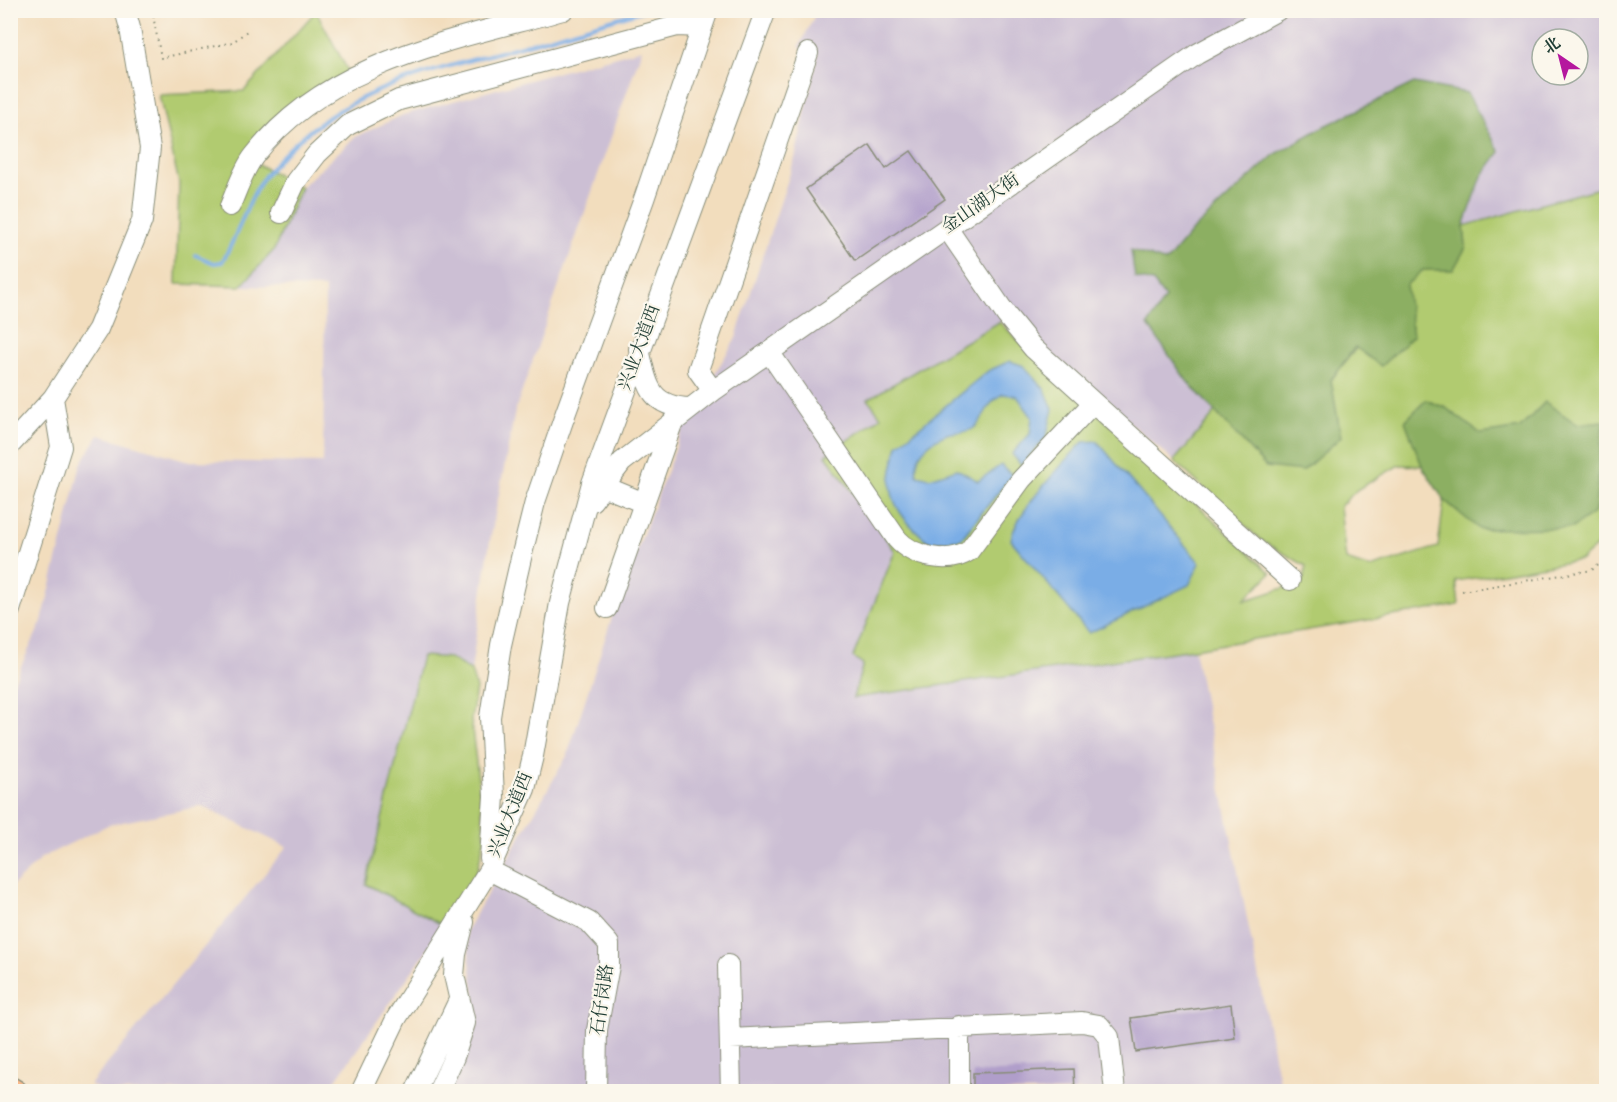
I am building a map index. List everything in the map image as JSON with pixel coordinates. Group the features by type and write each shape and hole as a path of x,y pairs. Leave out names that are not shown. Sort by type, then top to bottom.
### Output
{"main road":[{"path":"10,1089 15,1092"}],"street":[{"path":"10,445 53,398 98,329 142,220 150,148 125,10"},
{"path":"230,206 253,157 279,129 311,103 343,82 411,52 563,10"},
{"name":"兴业大道西","path":"489,870 525,789 560,603 605,442 766,10"},
{"name":"金山湖大街","path":"579,531 593,499 622,462 690,408 1197,54 1278,10"},
{"path":"281,213 296,181 316,154 348,125 399,100 705,19"},
{"name":"兴业大道西","path":"489,870 494,796 490,717 501,645 535,502 644,199 705,19"},
{"path":"713,391 698,370 808,53"},
{"path":"947,228 1007,316 1033,348 1290,580"},
{"path":"639,348 647,384 654,394 662,403 690,408"},
{"path":"769,352 897,539 905,548 917,553 948,558 960,557 969,550 1021,480 1094,403"},
{"path":"10,610 61,447 53,398"},
{"path":"608,608 673,421"},
{"path":"603,486 644,502"},
{"path":"361,1092 396,1019 489,870"},
{"name":"石仔岗路","path":"489,870 589,922 609,944 609,966 597,1030 596,1092"},
{"path":"438,1092 463,1034 465,1023 454,975 456,954 467,908"},
{"path":"729,965 731,1092"},
{"path":"415,1092 459,1000"},
{"path":"730,1039 959,1026 1082,1022 1099,1025 1109,1037 1115,1092"},
{"path":"959,1026 959,1092"}],"path":[{"path":"152,10 161,58 233,42 247,31"},
{"path":"1462,591 1592,570 1606,560"}],"shaded area":[{"path":"817,11 1606,11 1606,186 1464,226 1482,176 1500,151 1274,155 1191,232 1153,282 1165,298 1187,381 1216,412 1174,461 1039,345 1015,313 869,399 881,417 895,551 853,657 863,664 853,698 1194,649 1281,1091 448,1092 478,1023 466,931 567,756 614,611 685,423 735,340 795,158 818,54 799,47"},
{"path":"642,49 515,411 490,541 471,671 450,658 366,884 444,926 328,1091 106,1092 90,1085 287,847 202,806 108,825 43,857 11,887 11,688 42,621 81,464 99,435 189,461 323,463 325,288 241,286 274,250 301,187 355,137 403,115"}],"green space":[{"path":"316,11 348,71 246,158 301,187 274,250 241,286 176,284 179,183 159,95 244,91"},
{"path":"1414,83 1467,93 1500,152 1482,176 1464,226 1466,247 1453,270 1423,270 1406,285 1413,336 1381,366 1355,347 1331,380 1341,437 1303,471 1266,467 1187,381 1148,325 1165,298 1153,282 1135,278 1131,250 1166,262 1191,232 1274,155 1321,128"},
{"path":"1606,186 1606,531 1599,544 1581,560 1456,581 1459,605 1194,649 853,698 863,664 853,657 895,551 826,455 881,417 868,399 999,322 1271,573 1243,601 1303,582 1306,566 1262,541 1174,461 1216,412 1266,467 1340,437 1331,380 1406,285 1423,270 1466,247 1464,226","holes":["1399,465 1422,466 1444,500 1438,547 1370,568 1346,560 1340,506 1358,489"]},
{"path":"1426,400 1446,408 1481,434 1520,428 1545,402 1577,424 1603,421 1595,512 1572,528 1479,529 1444,500 1422,466 1405,421"},
{"path":"422,656 450,658 471,671 476,688 471,720 485,837 477,872 444,926 366,884"}],"water":[{"path":"1010,361 1024,366 1045,390 1053,409 1046,438 1021,465 1012,454 1030,434 1032,417 1017,396 1003,394 991,403 974,428 947,434 929,445 917,461 917,475 930,478 957,469 978,481 1001,465 1012,475 961,539 930,543 905,519 893,496 891,477 898,445 988,371"},
{"path":"1097,441 1200,563 1189,585 1089,633 1011,540 1021,516 1052,475 1083,442"}],"building":[{"path":"870,145 886,169 911,151 945,199 855,261 806,189"},
{"path":"1231,1004 1235,1038 1136,1052 1131,1018"},
{"path":"1074,1069 1075,1092 973,1092 973,1073"}],"waterway":[{"path":"195,255 214,263 222,262 267,173 291,147 316,126 343,108 400,82 644,10"}]}
